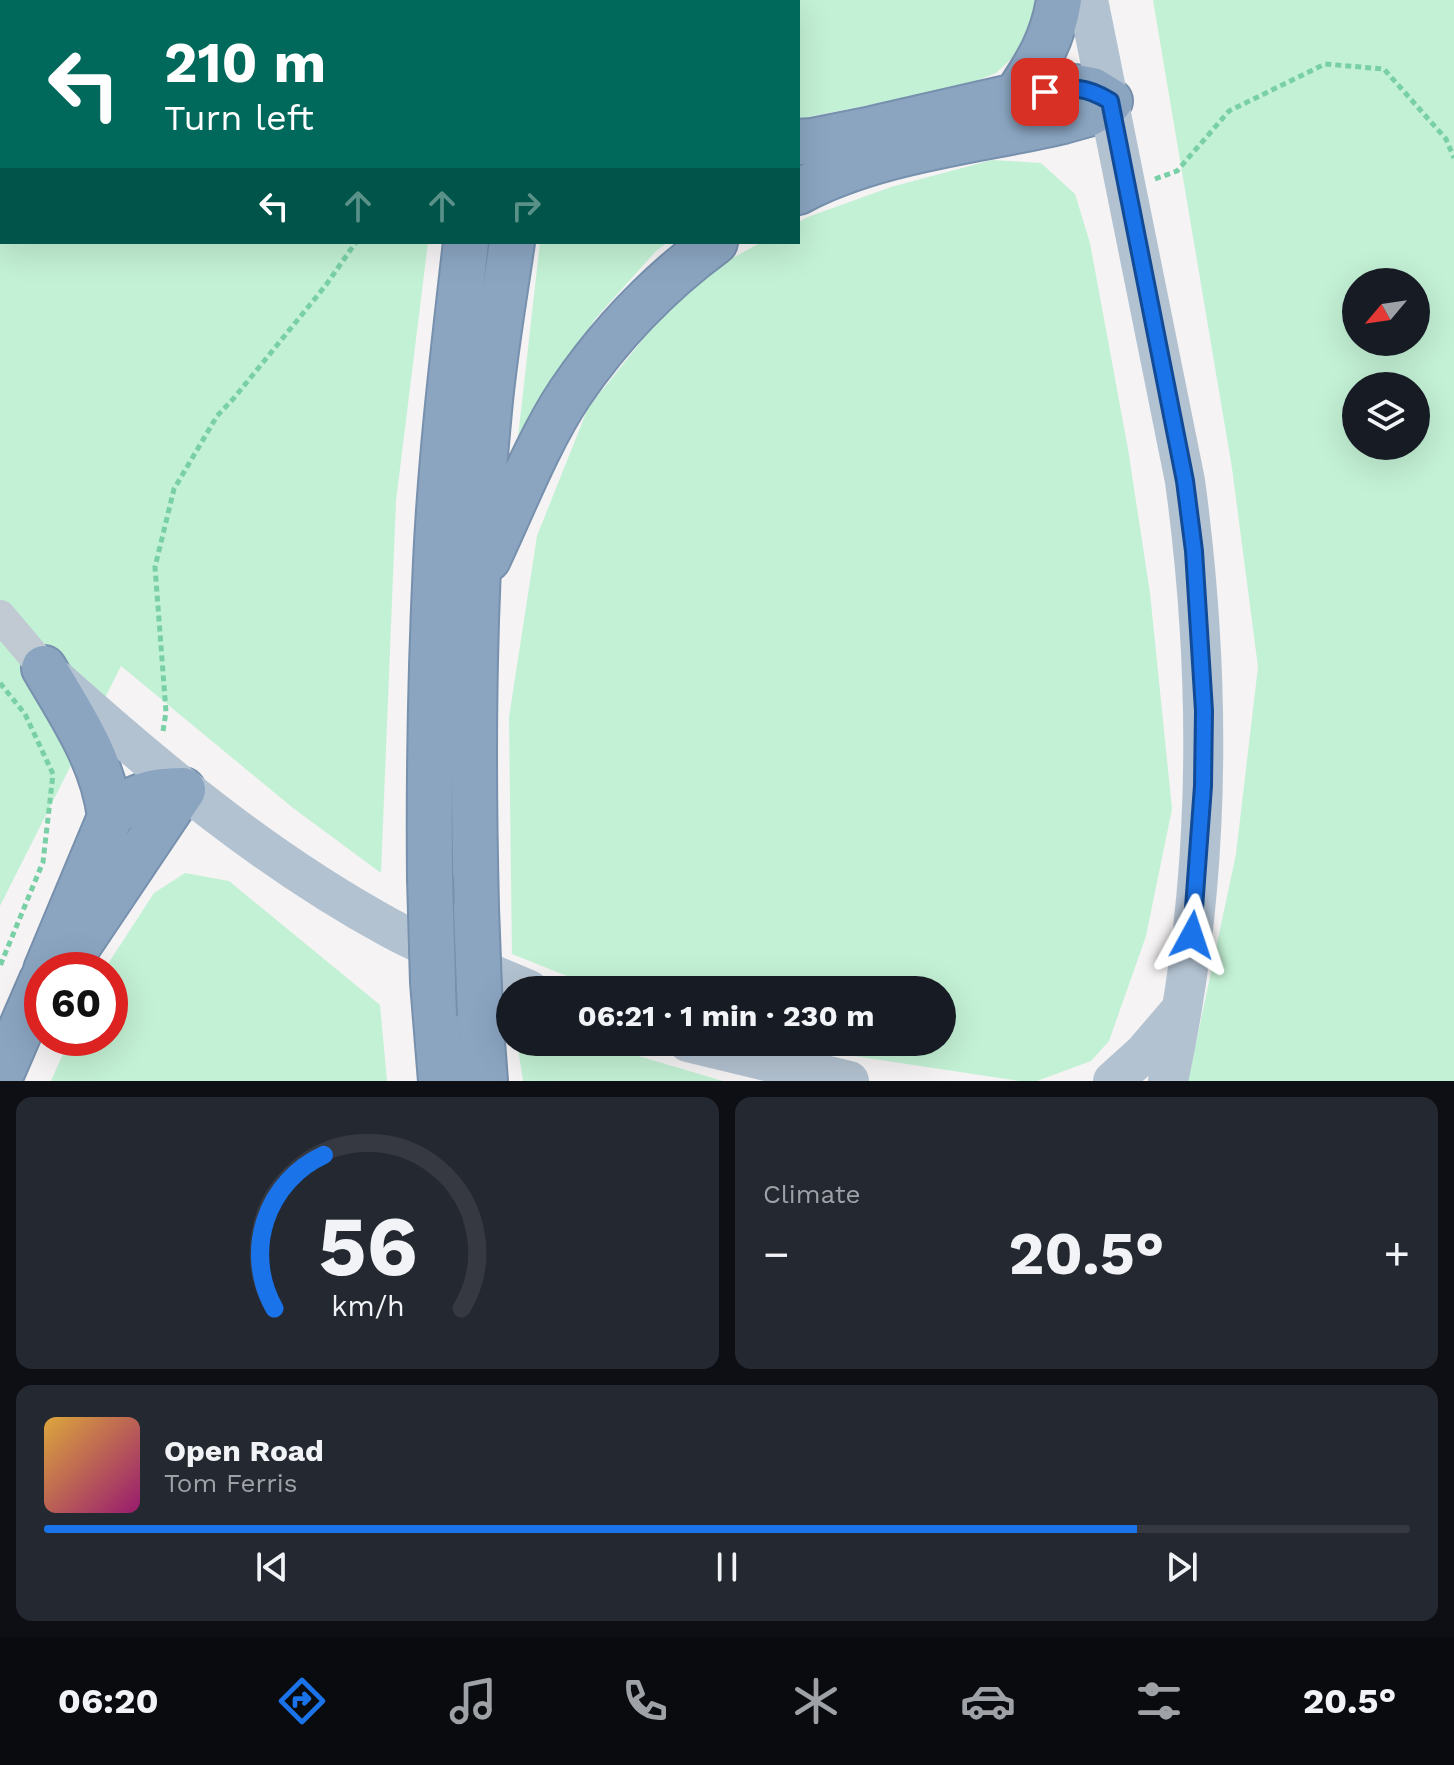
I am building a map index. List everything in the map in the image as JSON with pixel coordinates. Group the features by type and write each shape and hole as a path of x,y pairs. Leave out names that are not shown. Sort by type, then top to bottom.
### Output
{"highway":[{"path":"1016,96 1040,59 1055,28 1059,0"},
{"path":"800,142 1016,96 1074,87 1092,90 1110,101 1088,114 1063,121 890,157 816,182 800,191"},
{"path":"441,1081 433,982 429,768 436,561 447,416 466,244"},
{"path":"485,1081 480,1015 473,762 489,410 512,244"},
{"path":"479,580 536,457 569,395 609,340 672,273 712,244"},
{"path":"44,668 91,748 103,778 110,817"},
{"path":"54,952 110,817 140,795 157,790 183,790"},
{"path":"74,952 183,790"},
{"path":"0,1077 24,1022"},
{"path":"14,1081 24,1056"}],"main road":[{"path":"1088,0 1185,481 1194,551 1204,711 1203,811 1183,1008 1168,1081"},
{"path":"44,668 183,790 299,873 381,923 498,976"},
{"path":"1113,1081 1144,1053 1183,1008"},
{"path":"746,1056 849,1081"}],"street":[{"path":"0,616 44,668"}],"path":[{"path":"1128,189 1177,171 1229,111 1325,64 1384,69 1446,139 1454,158"},
{"path":"143,757 163,732 166,712 155,567 174,489 217,416 326,285 355,244"},
{"path":"0,683 25,714 53,774 43,862 0,966"}],"green space":[{"path":"800,0 1039,0 1038,11 1021,49 996,73 961,87 800,119"},
{"path":"1153,0 1454,0 1454,1081 1188,1081 1236,854 1258,667 1232,468"},
{"path":"992,160 1041,163 1075,194 1090,243 1128,449 1150,593 1172,809 1146,936 1109,1041 1091,1061 1037,1081 854,1056 956,1056 956,976 567,976 512,954 509,717 537,536 588,408 664,313 723,263 758,244 800,244 800,221 891,187"},
{"path":"0,244 428,244 396,501 381,873 293,808 121,666 0,906"},
{"path":"540,244 665,244 595,319 557,378 515,464"},
{"path":"185,873 229,881 380,1005 387,1081 51,1081 62,1056 128,1056 128,952 116,952 154,893"},
{"path":"519,1056 638,1056 723,1081 523,1081"}],"route":[{"path":"1045,92 1074,87 1092,90 1110,101 1185,481 1194,551 1204,711 1203,811 1192,935"}]}
